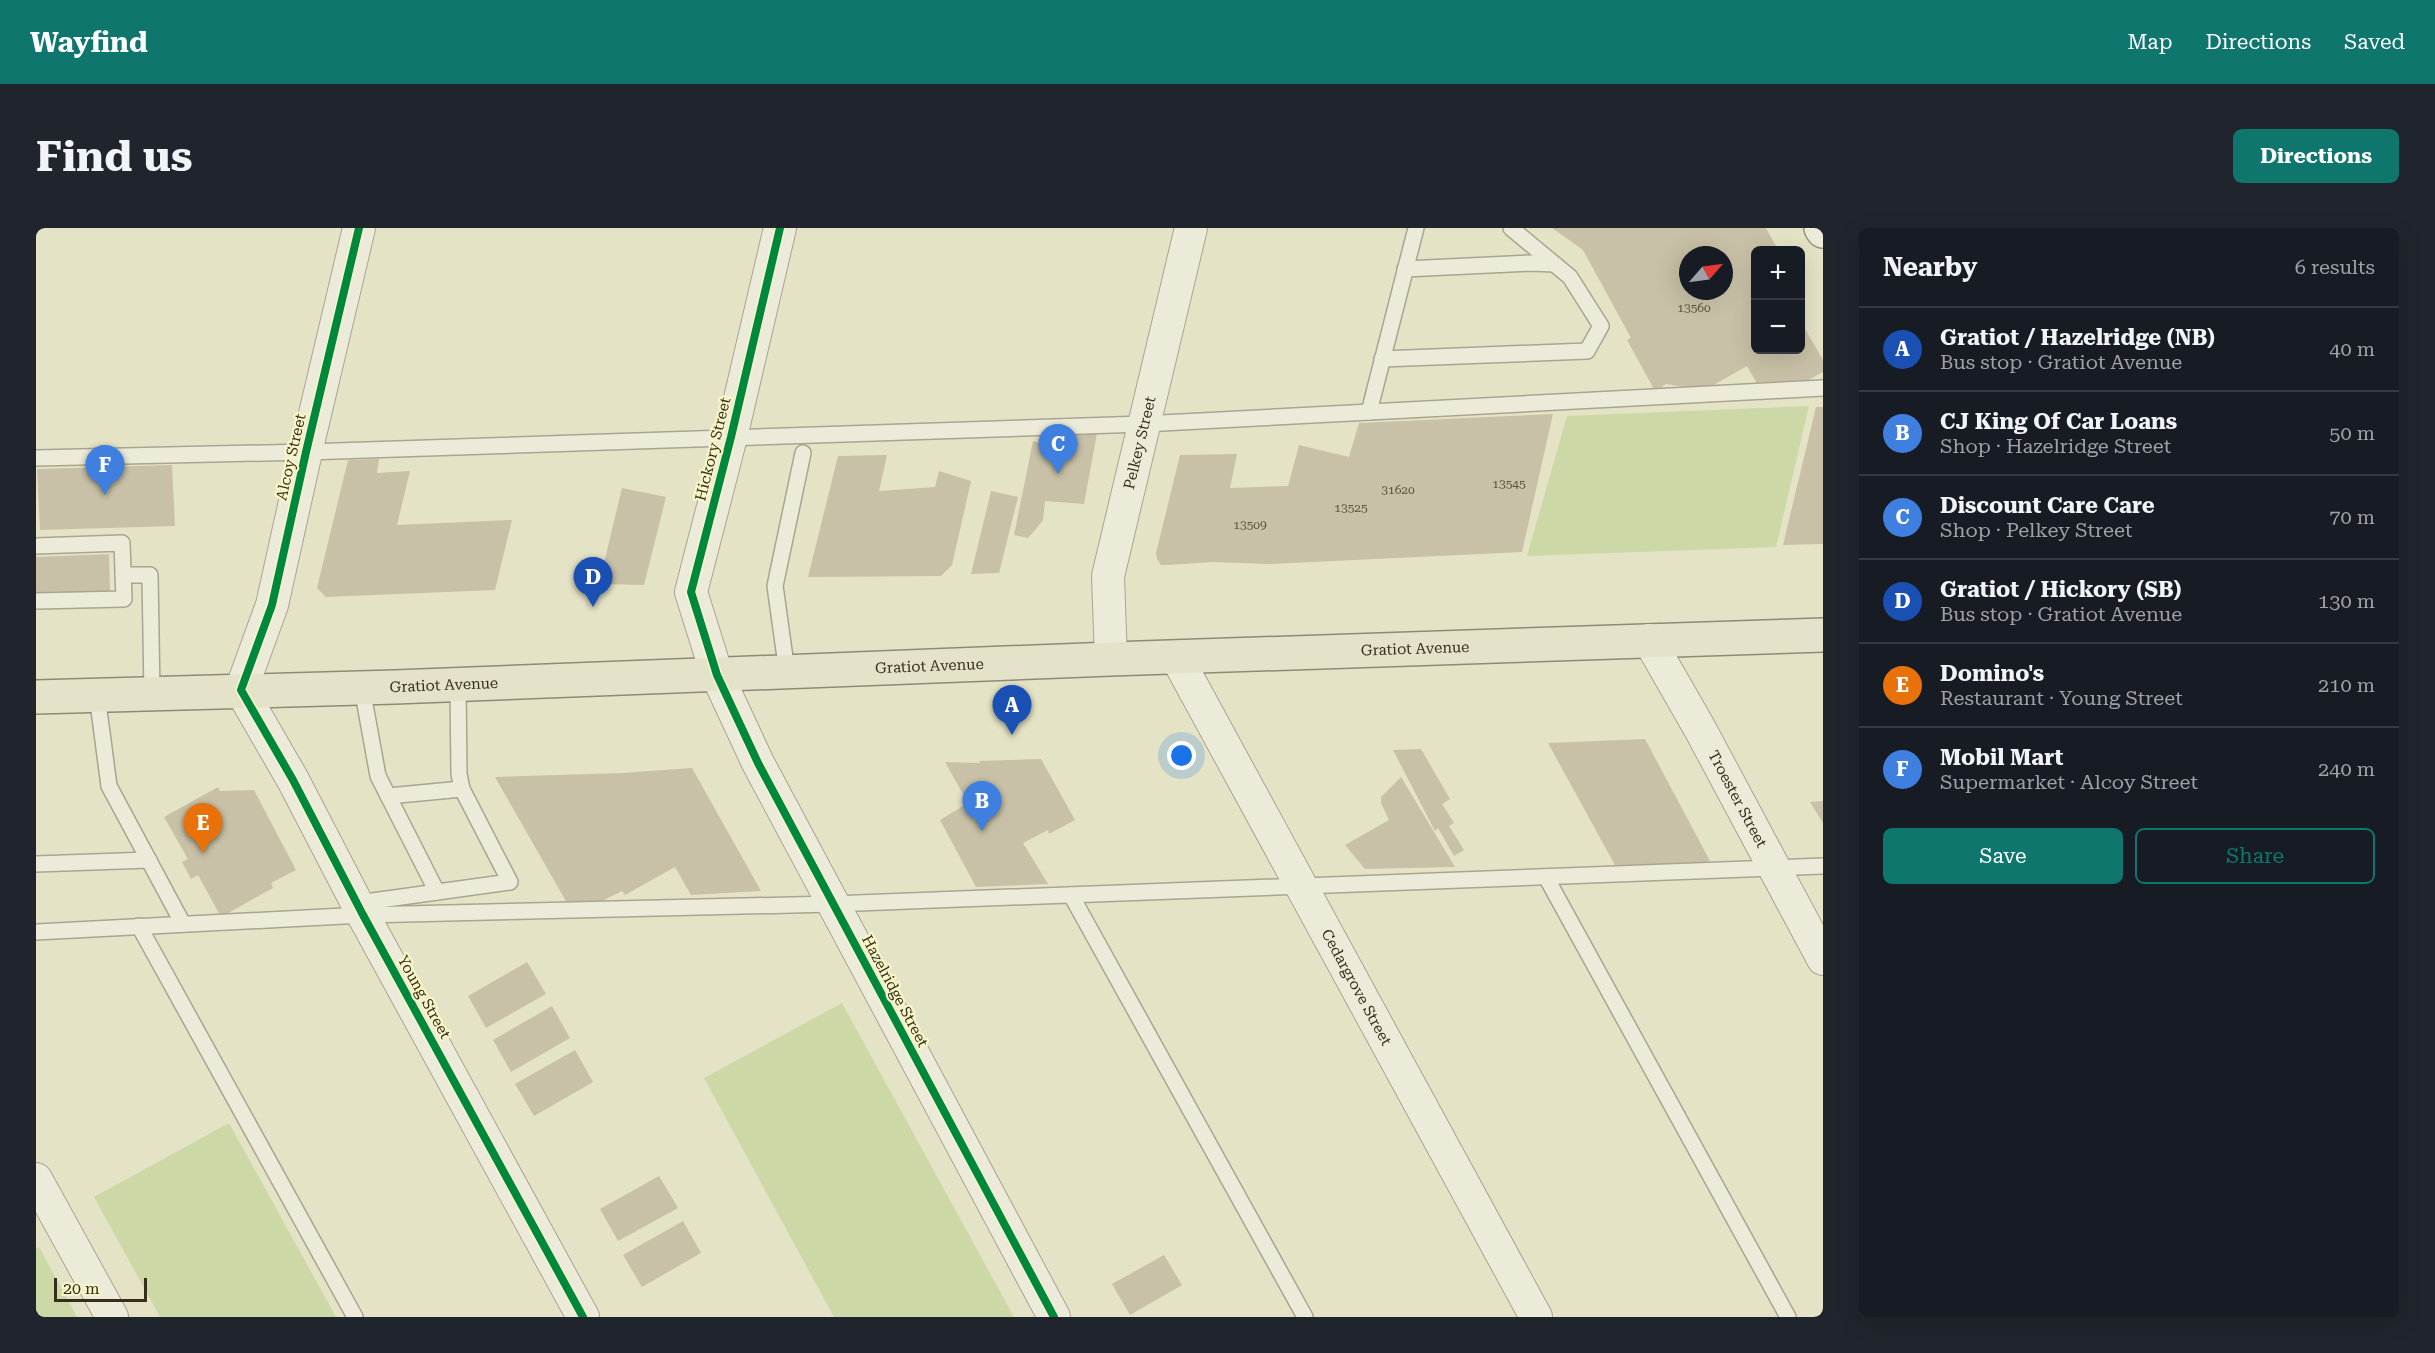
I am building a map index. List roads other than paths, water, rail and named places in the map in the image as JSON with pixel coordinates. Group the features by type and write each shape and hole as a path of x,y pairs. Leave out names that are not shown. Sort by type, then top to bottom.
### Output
{"main road":[{"name":"Gratiot Avenue","path":"36,697 362,688 1111,659 1823,635"}],"street":[{"name":"Alcoy Street","path":"241,690 272,605 359,228"},
{"name":"Hickory Street","path":"717,675 691,592 731,437 780,228"},
{"name":"Pelkey Street","path":"1111,659 1108,576 1191,228"},
{"name":"Troester Street","path":"1649,640 1700,729 1823,959"},
{"name":"Cedargrove Street","path":"1177,658 1536,1317"},
{"name":"Hazelridge Street","path":"717,675 758,763 832,904 1054,1317"},
{"name":"Young Street","path":"241,690 293,780 583,1317"},
{"path":"36,1179 112,1317"}],"lane":[{"path":"1369,412 1416,228"},
{"path":"1382,359 1587,351 1601,326 1570,277 1510,228"},
{"path":"1405,269 1554,264"},
{"path":"36,458 306,452 1143,424 1823,388"},
{"path":"787,672 775,586 803,453"},
{"path":"41,549 83,550 122,543 124,599 85,596 42,599"},
{"path":"123,575 150,575 152,693"},
{"path":"361,909 437,892 510,882 462,789 459,774 458,684"},
{"path":"362,688 378,776 437,892"},
{"path":"97,695 110,786 183,924"},
{"path":"388,796 462,789"},
{"path":"36,864 149,860"},
{"path":"36,932 183,924 361,909 832,904 1823,866"},
{"path":"1546,877 1788,1317"},
{"path":"1071,895 1305,1317"},
{"path":"139,926 355,1317"}],"place":[{"name":"Discount Care Care","path":"1058,474"},
{"name":"Mobil Mart","path":"105,495"},
{"name":"Gratiot / Hickory (SB)","path":"593,607"},
{"name":"Gratiot / Hazelridge (NB)","path":"1012,735"},
{"name":"CJ King Of Car Loans","path":"982,831"},
{"name":"Domino's","path":"203,853"}]}
